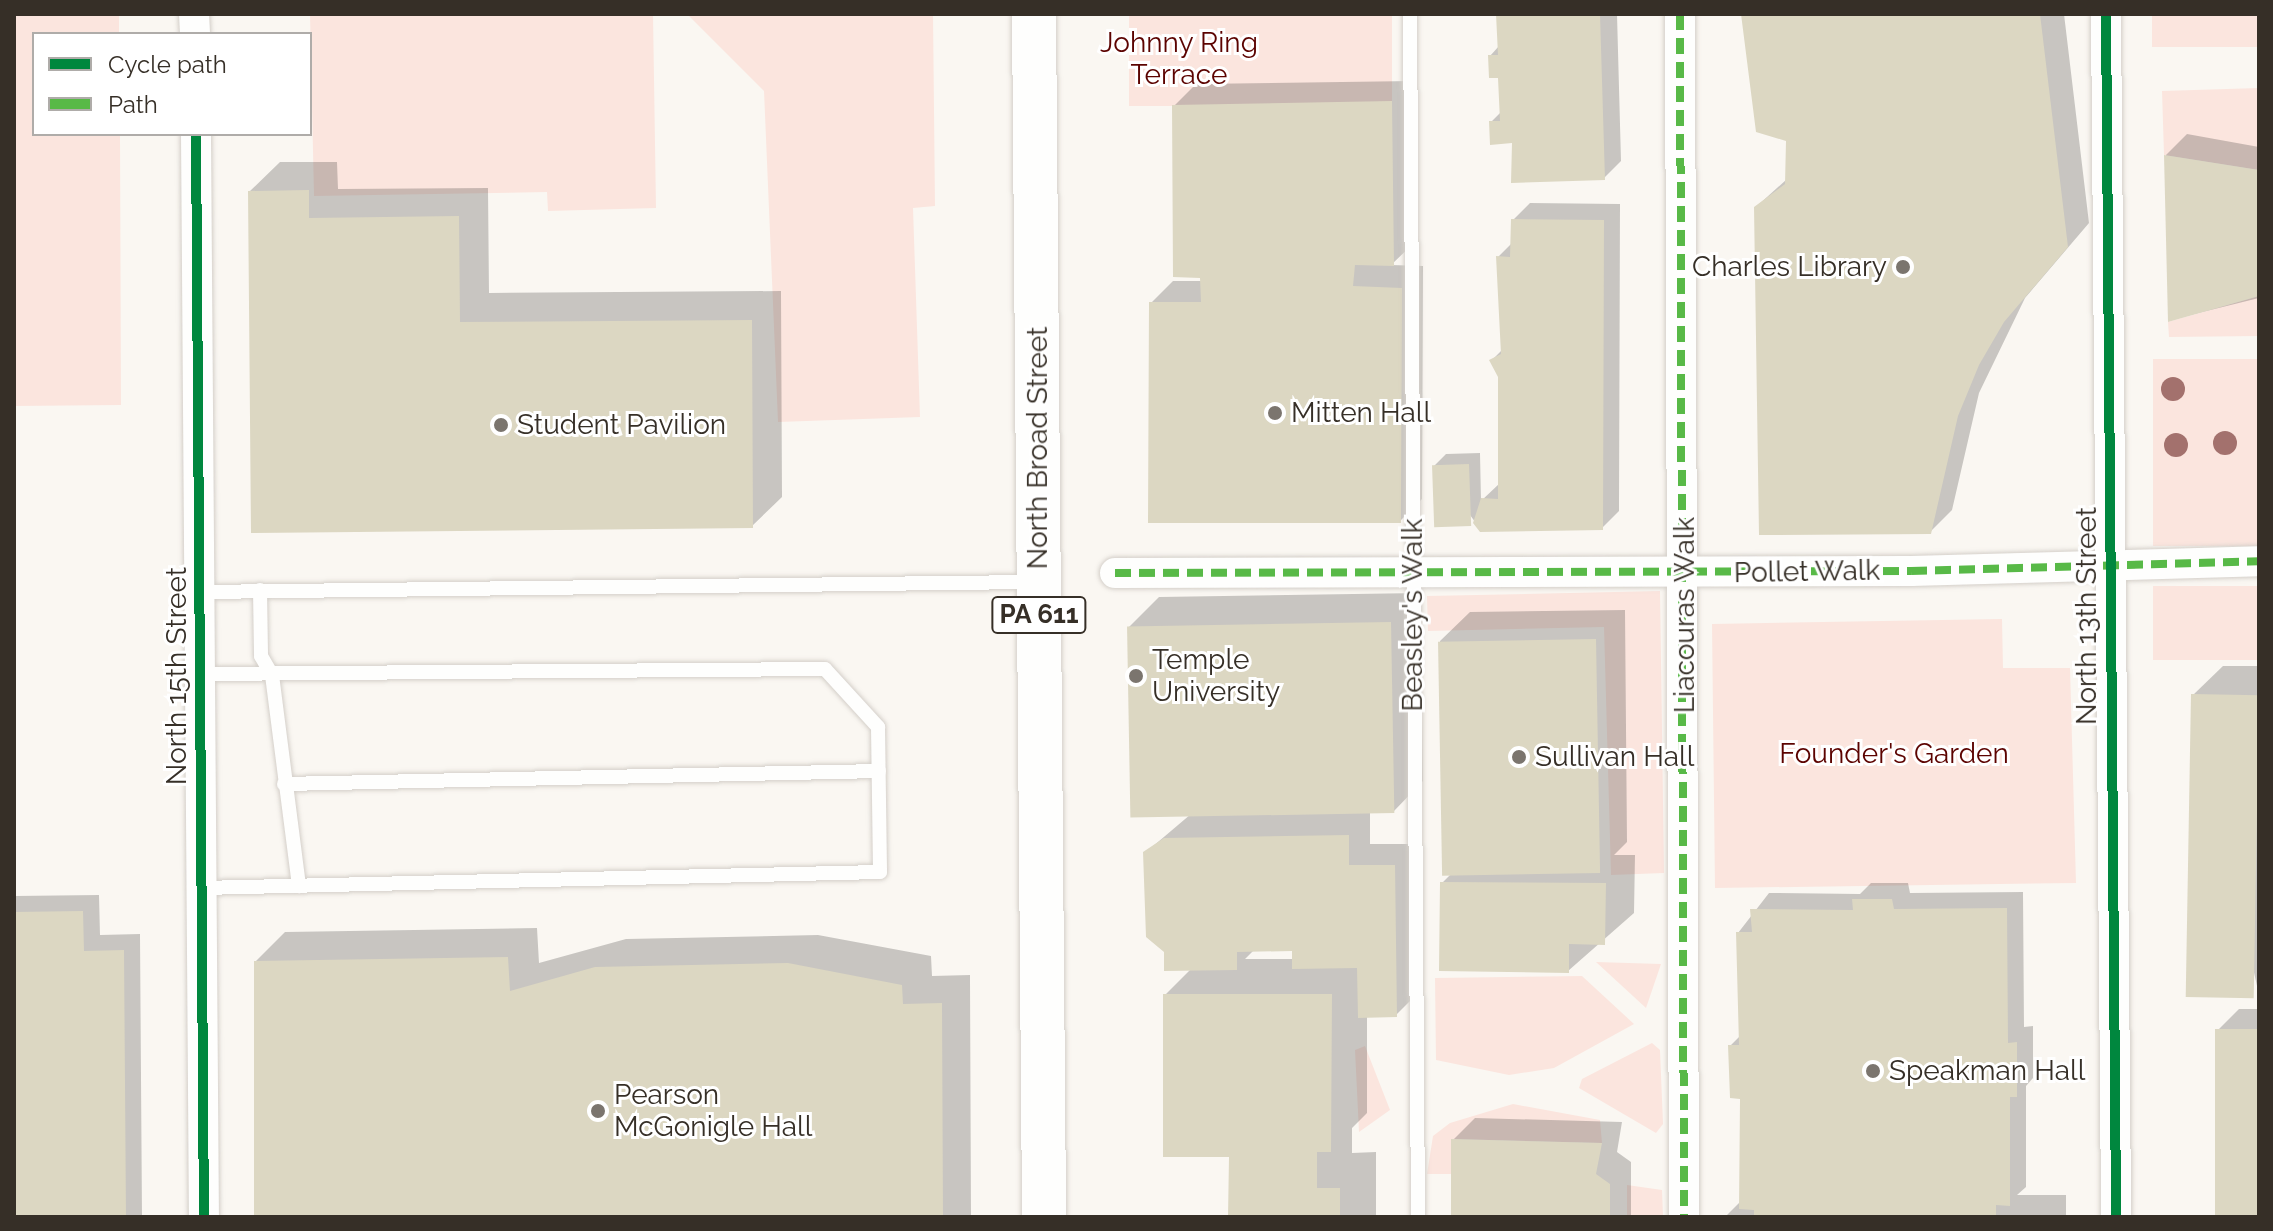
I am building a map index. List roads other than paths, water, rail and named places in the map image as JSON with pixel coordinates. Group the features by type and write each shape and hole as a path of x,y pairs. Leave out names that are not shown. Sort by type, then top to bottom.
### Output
{"main road":[{"name":"North Broad Street","path":"1034,14 1044,1217"}],"street":[{"name":"Liacouras Walk","path":"1680,14 1685,573 1684,1217"},
{"name":"North 13th Street","path":"2106,14 2116,1217"},
{"name":"North 15th Street","path":"196,136 204,1217"},
{"name":"Pollet Walk","path":"1115,573 1413,570 1685,573 2259,561"}],"lane":[{"name":"Beasley's Walk","path":"1410,14 1418,1217"},
{"path":"200,592 1039,582"},
{"path":"260,590 261,656 272,675 299,886"},
{"path":"201,674 825,669 878,727 880,872 202,888"},
{"path":"284,784 879,771"}],"place":[{"name":"Charles Library","path":"1903,267"},
{"name":"Mitten Hall","path":"1275,413"},
{"name":"Student Pavilion","path":"501,425"},
{"name":"Temple University","path":"1136,676"},
{"name":"Sullivan Hall","path":"1519,757"},
{"name":"Speakman Hall","path":"1873,1071"},
{"name":"Pearson McGonigle Hall","path":"598,1111"}],"park label":[{"name":"Johnny Ring Terrace","path":"1179,59"},
{"name":"Founder's Garden","path":"1894,754"}]}
